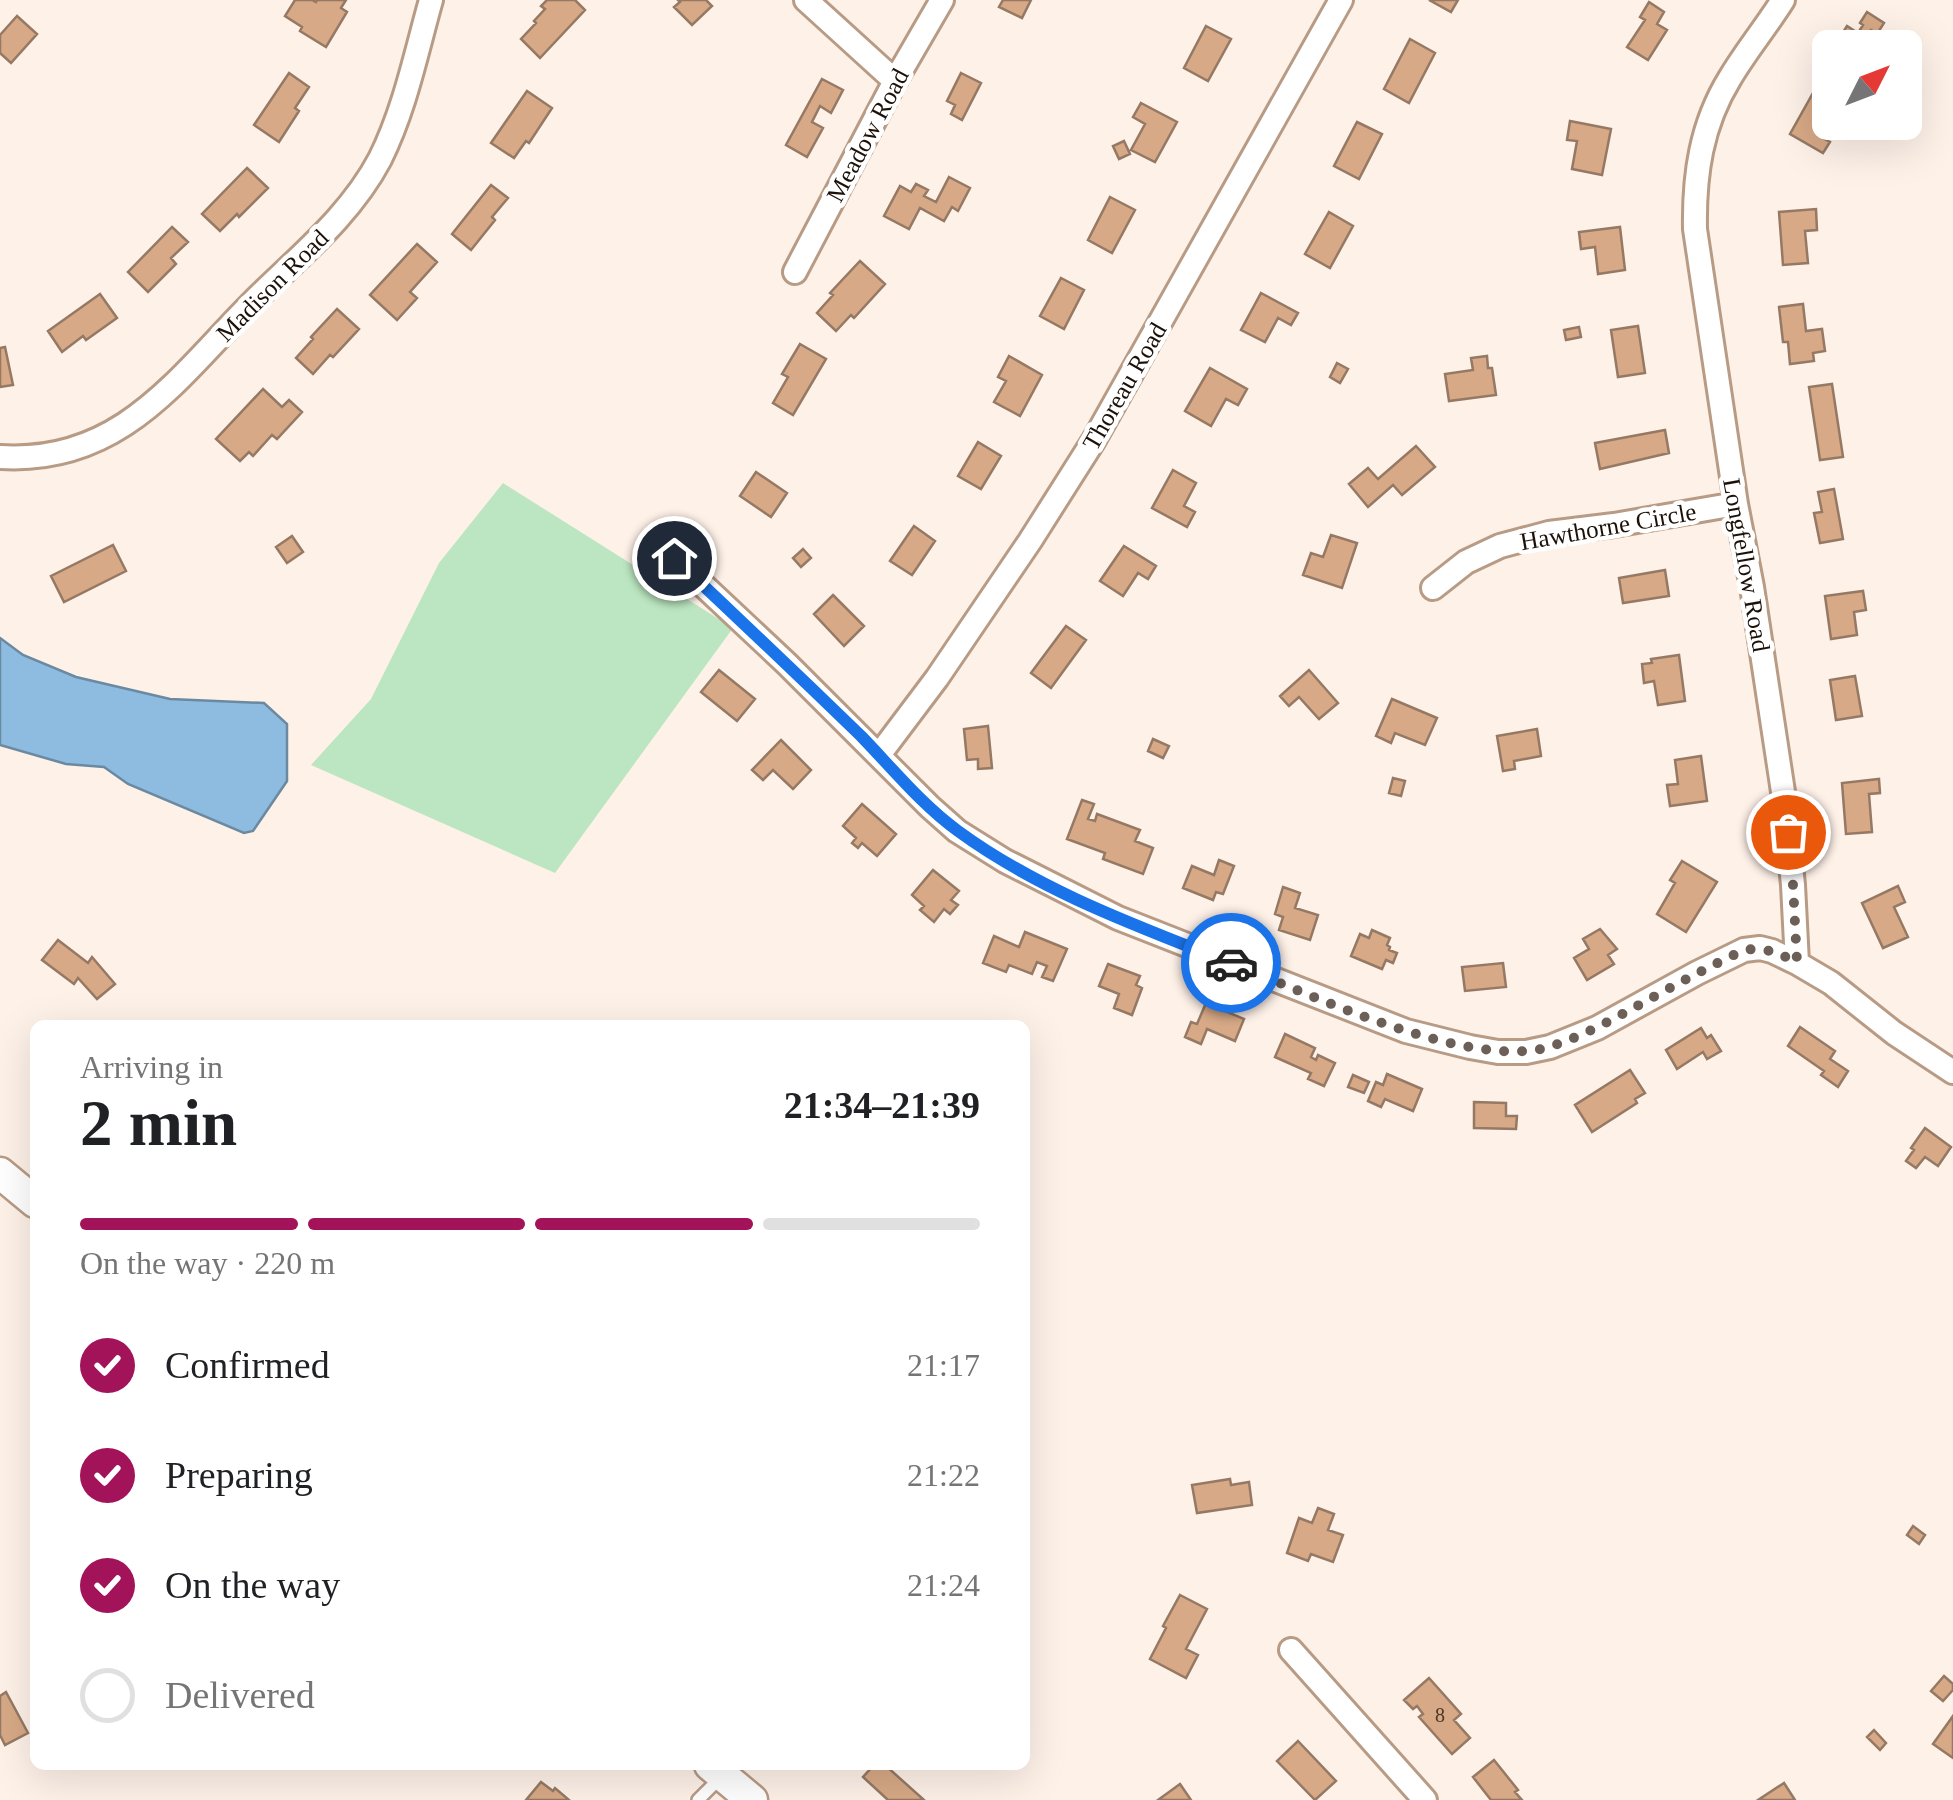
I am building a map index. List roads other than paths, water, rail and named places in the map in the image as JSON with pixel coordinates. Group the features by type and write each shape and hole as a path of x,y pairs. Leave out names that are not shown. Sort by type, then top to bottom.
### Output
{"street":[{"name":"Madison Road","path":"0,458 74,448 100,438 148,409 257,297 323,236 379,160 397,120 431,0"},
{"path":"806,0 895,81"},
{"name":"Meadow Road","path":"795,272 942,0"},
{"name":"Thoreau Road","path":"879,754 937,678 1094,440 1341,0"},
{"name":"Longfellow Road","path":"1783,0 1716,102 1701,145 1694,188 1695,229 1785,804 1797,962"},
{"name":"Hawthorne Circle","path":"1433,588 1466,562 1500,546 1549,533 1736,504"},
{"path":"674,558 957,831 1006,862 1118,918 1406,1031 1498,1052 1550,1047 1597,1028 1744,950 1760,948 1797,962 1831,983 1894,1033 1953,1072"},
{"path":"0,1173 30,1198"},
{"path":"1292,1650 1425,1800"},
{"path":"716,1770 752,1800"}],"lane":[{"path":"698,1800 716,1770"}],"water":[{"path":"0,638 23,655 76,677 170,699 264,703 287,724 287,781 253,831 244,833 128,784 104,767 66,764 0,745"}]}
